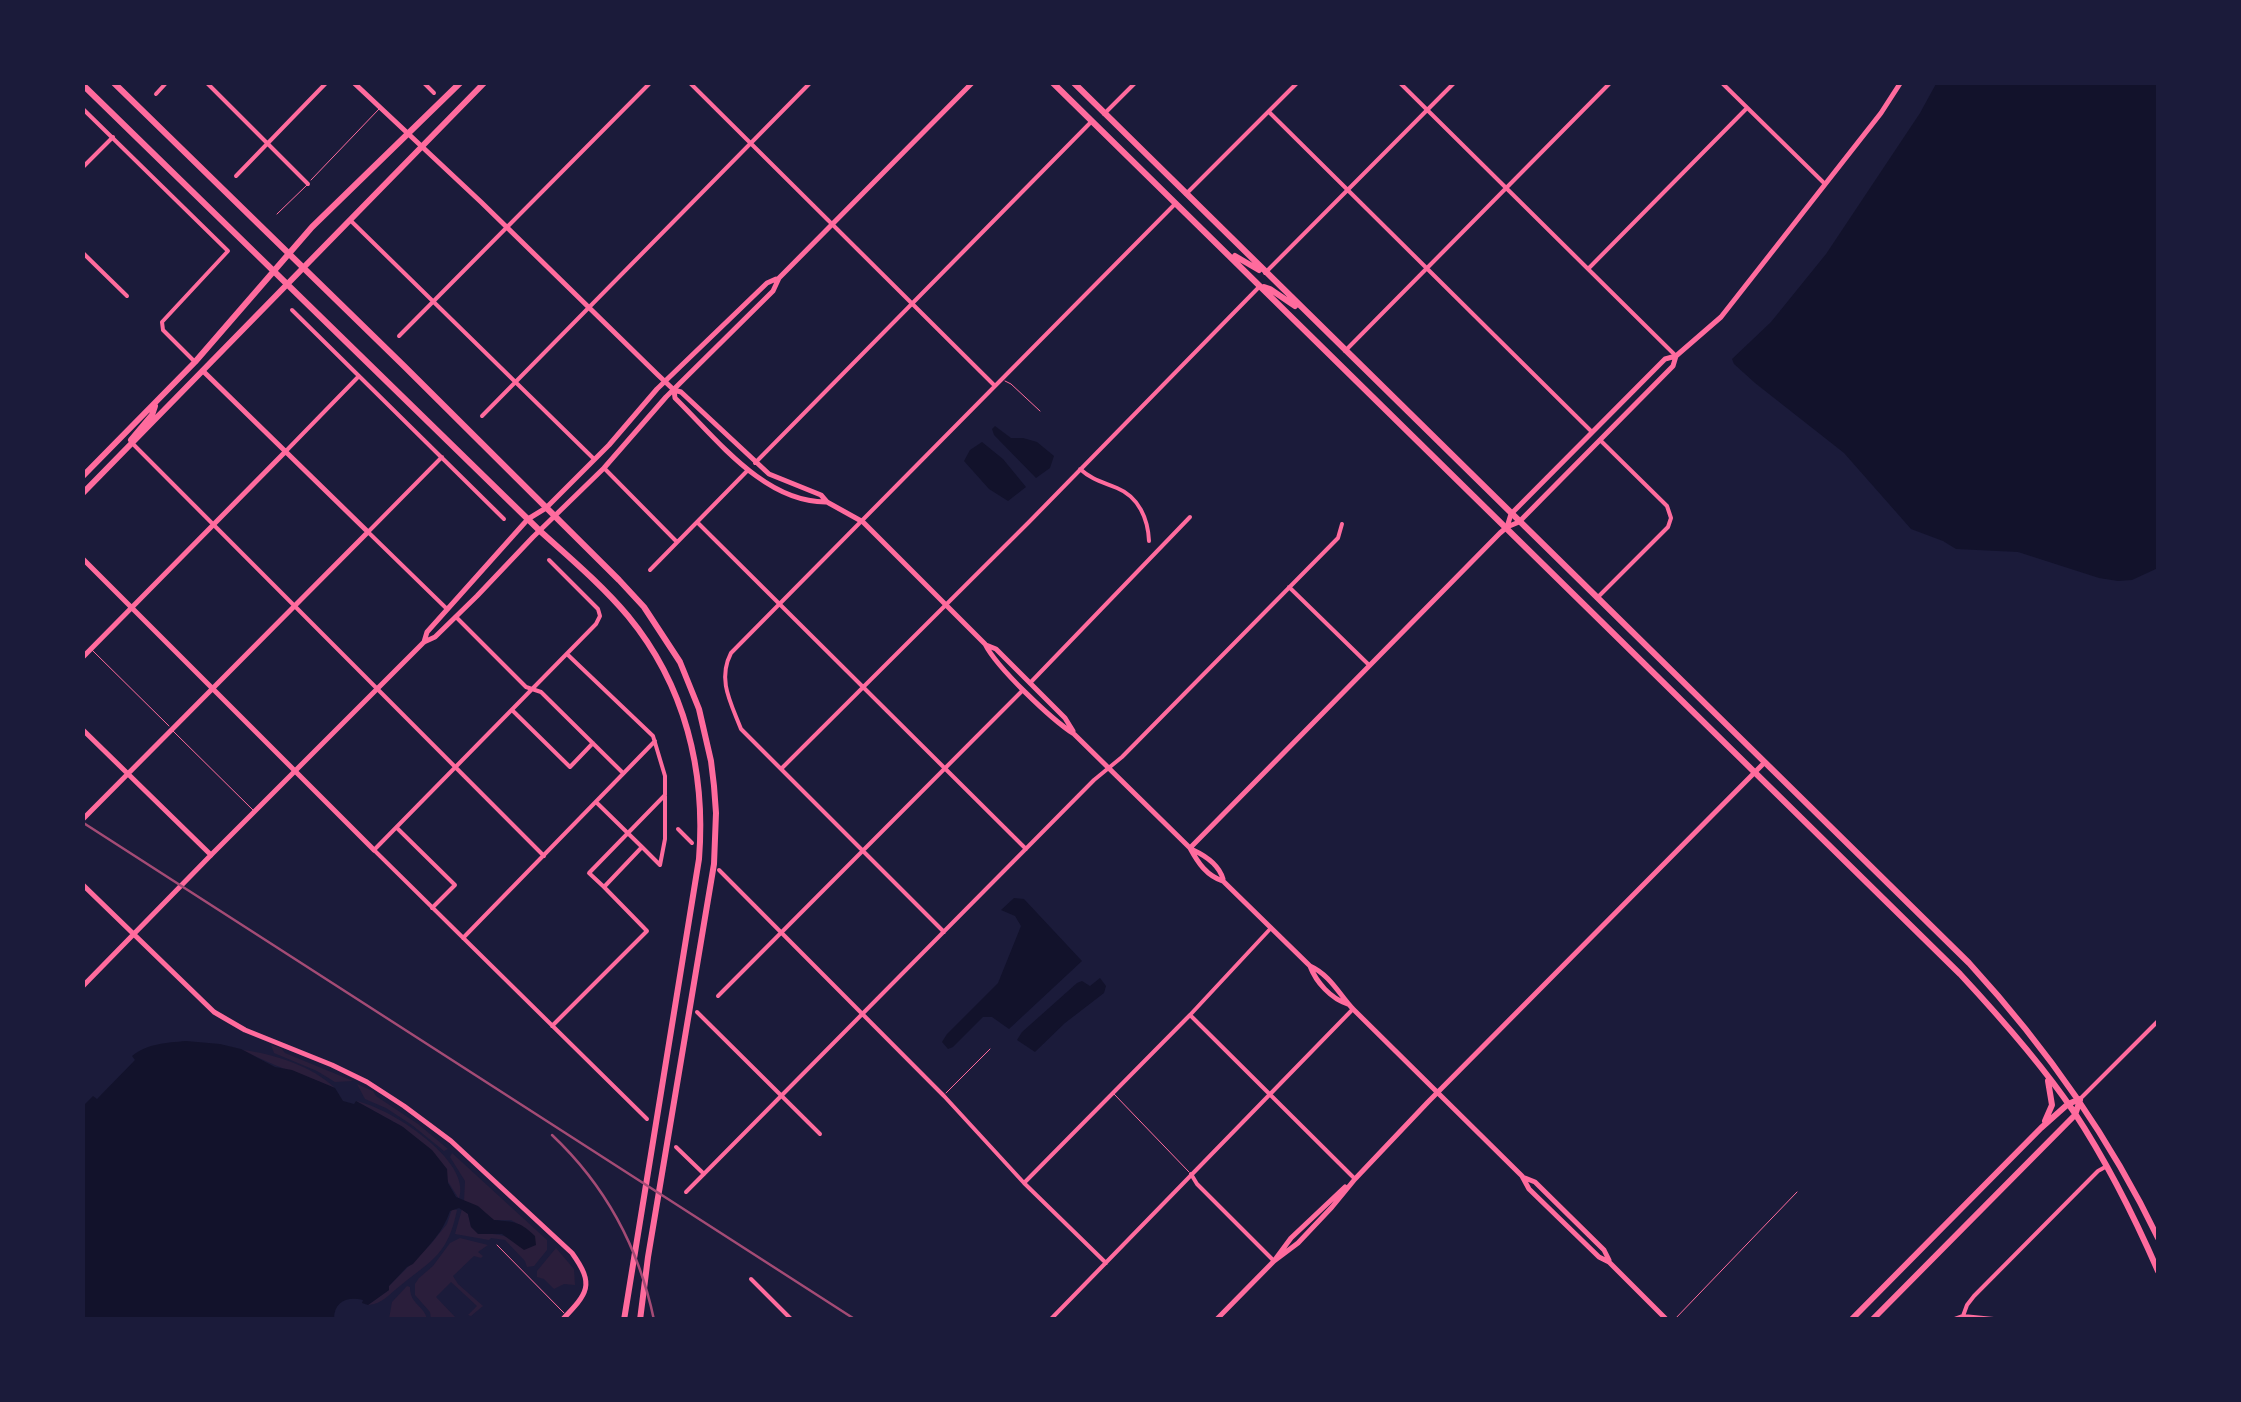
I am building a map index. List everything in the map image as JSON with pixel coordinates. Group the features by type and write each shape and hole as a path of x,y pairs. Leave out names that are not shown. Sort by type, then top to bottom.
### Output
{"main road":[{"path":"112,82 633,594 663,634 690,684 711,761 716,813 714,864 640,1320"},
{"path":"82,476 194,362 330,208 462,82"},
{"path":"82,494 485,82"},
{"path":"1052,82 1980,995 2076,1115 2158,1271"},
{"path":"1073,82 1968,963 2016,1016 2080,1099 2158,1238"},
{"path":"82,84 612,598 643,635 673,690 694,751 700,804 699,859 624,1320"},
{"path":"1225,251 1266,272"},
{"path":"1260,286 1316,322"},
{"path":"1357,381 1368,379 1391,396"},
{"path":"132,444 131,439 152,415 158,400"},
{"path":"1408,430 1437,441"},
{"path":"1608,627 1623,631 1651,650"},
{"path":"1890,906 1900,905 1922,918"},
{"path":"2041,1128 2052,1105 2046,1075"},
{"path":"1851,1320 2041,1128 2068,1104 2080,1099"},
{"path":"1872,1320 2076,1115 2080,1099"}],"street":[{"path":"156,94 167,82"},
{"path":"206,82 308,184"},
{"path":"236,176 327,82"},
{"path":"353,82 664,382 682,392 756,463 781,481 821,495 827,502"},
{"path":"423,82 434,93"},
{"path":"399,336 651,82"},
{"path":"689,82 995,386"},
{"path":"482,416 811,82"},
{"path":"82,987 424,642 456,616 604,468 773,290 779,278 973,82"},
{"path":"1104,114 1136,82"},
{"path":"1186,194 1298,82"},
{"path":"1399,82 1676,356"},
{"path":"1266,272 1455,82"},
{"path":"1345,351 1611,82"},
{"path":"1721,82 1824,184"},
{"path":"1507,527 1511,514 1666,359 1676,356 1721,316 1898,84"},
{"path":"82,108 228,252 162,322 163,330 194,362"},
{"path":"1588,270 1747,108"},
{"path":"1269,112 1592,432"},
{"path":"756,463 1092,121"},
{"path":"82,168 113,137"},
{"path":"944,932 741,729 727,695 724,666 731,654 1176,203"},
{"path":"350,220 594,459"},
{"path":"82,252 127,296"},
{"path":"424,642 427,632 528,519 546,508 664,382 766,284 779,278"},
{"path":"782,768 1260,286"},
{"path":"292,310 504,518"},
{"path":"1190,848 1507,527 1519,522 1600,440 1673,366 1676,356"},
{"path":"204,370 447,609"},
{"path":"82,658 359,376"},
{"path":"674,390 676,398 748,470 777,490 827,502 863,522 985,644 996,649 1030,683 1074,734"},
{"path":"1597,598 1668,527 1672,518 1667,506 1600,440"},
{"path":"132,444 544,856"},
{"path":"82,820 442,458"},
{"path":"604,468 677,542"},
{"path":"1080,469 1133,499 1145,516 1149,541"},
{"path":"650,570 748,470"},
{"path":"1030,683 1190,518"},
{"path":"696,522 1026,849"},
{"path":"686,1192 1290,587 1338,538 1342,524"},
{"path":"82,558 647,1119"},
{"path":"374,850 596,624 598,610 549,560"},
{"path":"1290,587 1370,666"},
{"path":"456,616 526,687 541,692 624,774"},
{"path":"985,644 990,656 1190,848 1214,878 1223,881 1310,966 1319,970 1350,1007 1522,1176 1535,1182 1670,1320"},
{"path":"567,654 655,742 665,776 660,865 596,802"},
{"path":"718,996 1024,690"},
{"path":"512,710 570,766 593,743"},
{"path":"82,729 211,855"},
{"path":"464,938 655,742"},
{"path":"1216,1320 1274,1260 1298,1243 1354,1178 1764,763"},
{"path":"552,1026 647,930 589,873 665,794"},
{"path":"396,828 455,885 432,908"},
{"path":"678,829 692,844"},
{"path":"604,887 642,847"},
{"path":"720,870 1106,1263"},
{"path":"82,884 228,1022 367,1082 451,1141 572,1253 582,1267 588,1280 585,1292 567,1318"},
{"path":"1024,1183 1271,928"},
{"path":"1050,1320 1350,1007"},
{"path":"696,1012 820,1134"},
{"path":"1190,1015 1354,1178"},
{"path":"2080,1099 2158,1022"},
{"path":"676,1146 704,1174"},
{"path":"1963,1316 1974,1296 2106,1166"},
{"path":"1191,1174 1274,1260"},
{"path":"751,1279 792,1320"},
{"path":"1952,1320 1963,1316 2004,1320"}],"lane":[{"path":"276,214 381,108"},
{"path":"1002,379 1040,411"},
{"path":"84,642 254,812"},
{"path":"944,1096 990,1049"},
{"path":"1113,1093 1191,1174"},
{"path":"1670,1320 1797,1192"},
{"path":"497,1245 567,1318"}],"shaded area":[{"path":"1937,82 2158,83 2158,568 2132,580 2099,578 2018,552 1956,549 1911,529 1844,453 1755,383 1732,359 1771,322 1826,254"},
{"path":"995,426 1011,438 1037,442 1054,456 1050,468 1036,478 994,435"},
{"path":"982,442 1003,459 1026,487 1008,501 989,489 964,461 970,450"},
{"path":"1014,898 1024,899 1082,961 1009,1029 992,1017 983,1017 948,1049 942,1042 947,1034 998,983 1021,926 1015,916 1001,910"},
{"path":"1100,978 1106,986 1104,993 1035,1052 1017,1040 1077,983 1082,981 1090,986"},
{"path":"186,1041 241,1049 275,1067 335,1088 343,1101 356,1101 403,1127 432,1150 447,1169 448,1183 456,1197 478,1206 494,1220 521,1225 535,1236 536,1245 524,1250 502,1234 478,1234 471,1227 468,1214 459,1208 450,1211 434,1239 389,1290 368,1305 357,1299 342,1302 334,1319 83,1319 83,1106 93,1096 97,1099 135,1060 132,1056 144,1048"},
{"path":"271,1045 353,1081 335,1082 274,1053"},
{"path":"243,1050 292,1062 335,1088 277,1066"},
{"path":"357,1084 373,1091 448,1149 444,1151 412,1125 365,1099"},
{"path":"356,1101 388,1113 441,1152 460,1184 459,1199 403,1127"},
{"path":"452,1153 547,1240 547,1250 534,1266 527,1267 505,1240 455,1234 462,1209 468,1214 471,1227 502,1235 520,1247 527,1229 511,1220 494,1220 464,1201 465,1181 450,1157"},
{"path":"452,1209 457,1210 453,1225 438,1254 386,1298 368,1305 389,1290 430,1245 447,1224"},
{"path":"460,1238 488,1245 478,1252 481,1258 474,1256 453,1276 483,1306 468,1315 477,1306 451,1282 436,1297 457,1319 431,1319 430,1312 415,1295 415,1284 450,1243"},
{"path":"556,1248 574,1269 575,1285 564,1284 554,1289 537,1277 537,1271"},
{"path":"407,1286 427,1319 389,1319 392,1302"}],"railway":[{"path":"82,822 856,1320"},
{"path":"552,1135 588,1175 617,1219 639,1268 654,1320"}]}
